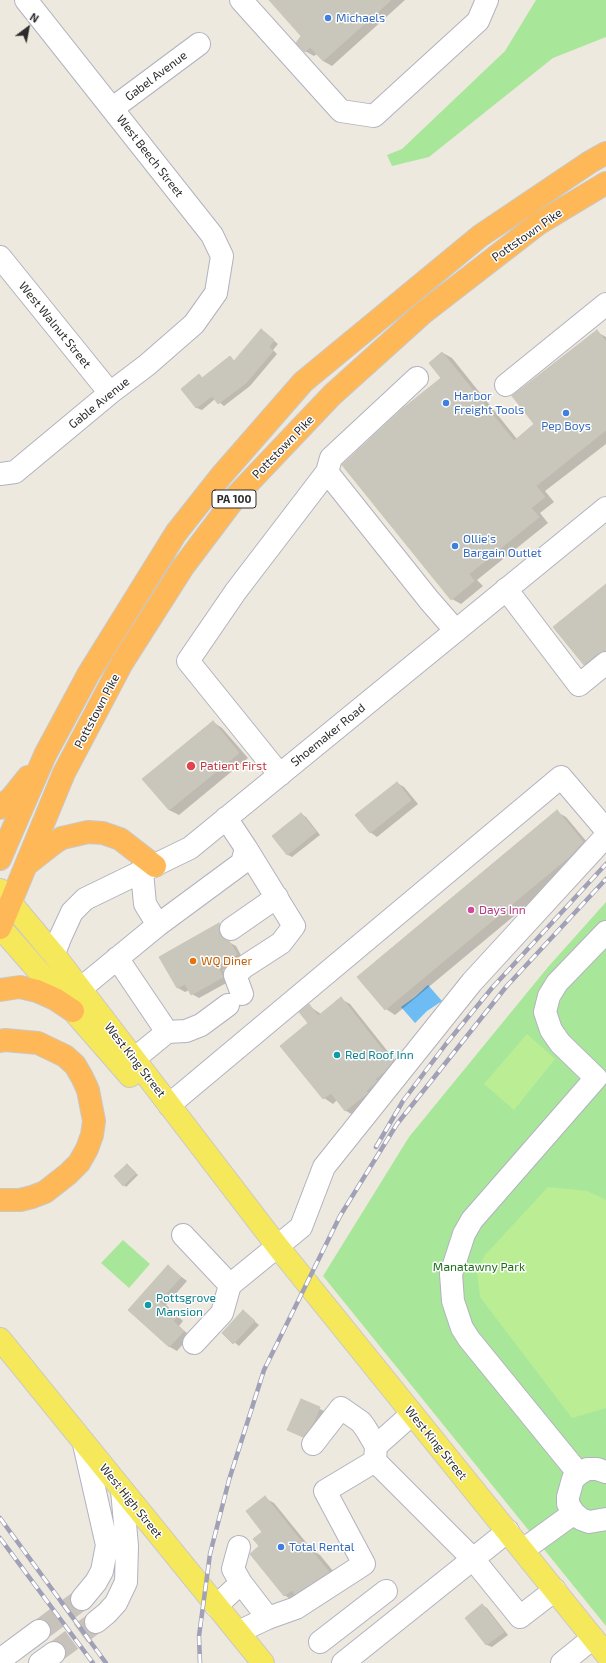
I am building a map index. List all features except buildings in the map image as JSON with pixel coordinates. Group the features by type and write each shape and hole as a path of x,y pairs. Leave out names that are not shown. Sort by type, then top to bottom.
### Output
{"highway":[{"name":"Pottstown Pike","path":"0,859 45,755 89,673 176,533 221,476 303,382 480,236 590,162 606,153"},
{"name":"Pottstown Pike","path":"0,928 5,896 25,866 64,774 122,663 183,567 238,494 332,395 423,313 538,224 606,183"},
{"path":"0,808 12,797 45,755"},
{"path":"25,866 62,838 88,832 103,833 120,840 148,869"},
{"path":"0,990 20,988 37,991 55,999 73,1011"},
{"path":"0,1041 5,1040 38,1043 65,1056 75,1065 88,1090 94,1121 92,1135 87,1149 79,1163 68,1174 46,1192 20,1200 0,1200"}],"main road":[{"name":"West King Street","path":"5,896 54,954 272,1240 508,1531 599,1646"},
{"name":"West King Street","path":"0,928 272,1240"},
{"name":"West High Street","path":"0,1339 263,1663"}],"street":[{"name":"West Beech Street","path":"26,0 212,235 222,256 216,294 194,324"},
{"path":"241,0 341,111 374,116 478,21 487,0"},
{"name":"Gabel Avenue","path":"113,108 199,44"},
{"name":"West Walnut Street","path":"0,257 110,393"},
{"path":"506,385 606,304"},
{"name":"Gable Avenue","path":"0,474 15,472 110,393 147,366 194,324"},
{"path":"280,775 188,661 236,591 327,472 331,458 417,378"},
{"path":"327,472 429,600 456,631"},
{"name":"Shoemaker Road","path":"54,954 72,912 85,899 190,848 606,508"},
{"path":"506,589 579,685 606,663"},
{"path":"169,1104 561,778 606,830"},
{"path":"134,1059 167,1032 186,1031 201,1025 235,999 235,975 244,967 281,943 294,926 226,818"},
{"path":"194,1343 222,1313 230,1285 272,1240 301,1227 324,1167 472,982 606,836"},
{"path":"80,989 158,924 242,863 246,848"},
{"path":"148,869 145,904 158,924"},
{"path":"231,929 277,897"},
{"path":"579,1474 465,1334 453,1301 451,1274 464,1234 472,1220 601,1083 560,1043 551,1030 545,1012 549,996 557,983 606,932"},
{"path":"117,958 167,1032"},
{"path":"184,1235 230,1285"},
{"path":"314,1444 340,1408 361,1422 375,1453 473,1559 520,1617 555,1590"},
{"path":"411,1609 386,1591 364,1564 325,1491 375,1453 412,1414"},
{"path":"82,1599 96,1582 102,1571 107,1546 84,1444"},
{"path":"606,1472 596,1469 587,1469 573,1479 568,1504 574,1513 581,1519 589,1522 606,1519"},
{"path":"96,1622 116,1603 126,1582 127,1546 122,1490"},
{"path":"523,1550 574,1513"},
{"path":"343,1663 508,1531"},
{"path":"239,1546 233,1569 268,1618"},
{"path":"238,1632 268,1618 296,1608 364,1564"},
{"path":"216,1606 241,1582"},
{"path":"320,1642 386,1591"},
{"path":"0,1660 39,1631"},
{"path":"562,1663 599,1646"}],"green space":[{"path":"536,0 606,0 606,37 553,58 429,157 392,166 387,155 402,149 505,51"},
{"name":"Manatawny Park","path":"606,902 606,1626 323,1276 409,1137 548,967"},
{"path":"527,1034 555,1059 514,1110 484,1084"},
{"path":"548,1187 587,1191 606,1200 606,1408 572,1418 480,1297 477,1270 485,1255"},
{"path":"123,1240 150,1264 129,1288 101,1263"}],"water":[{"path":"428,985 442,1001 427,1011 415,1023 401,1007"}],"tunnel":[{"path":"39,1631 82,1599"},
{"path":"54,1653 96,1622"}],"railway":[{"path":"376,1147 403,1101 446,1044 492,988 606,864"},
{"path":"200,1663 199,1636 210,1554 229,1480 264,1370 340,1216 397,1124 506,987 606,879"},
{"path":"0,1518 106,1663"},
{"path":"0,1538 93,1663"}],"place":[{"name":"Michaels","path":"328,18"},
{"name":"Harbor Freight Tools","path":"446,403"},
{"name":"Pep Boys","path":"566,413"},
{"name":"Ollie's Bargain Outlet","path":"455,546"},
{"name":"Patient First","path":"191,766"},
{"name":"Days Inn","path":"471,910"},
{"name":"WQ Diner","path":"193,961"},
{"name":"Red Roof Inn","path":"337,1055"},
{"name":"Pottsgrove Mansion","path":"148,1305"},
{"name":"Total Rental","path":"281,1547"}]}
